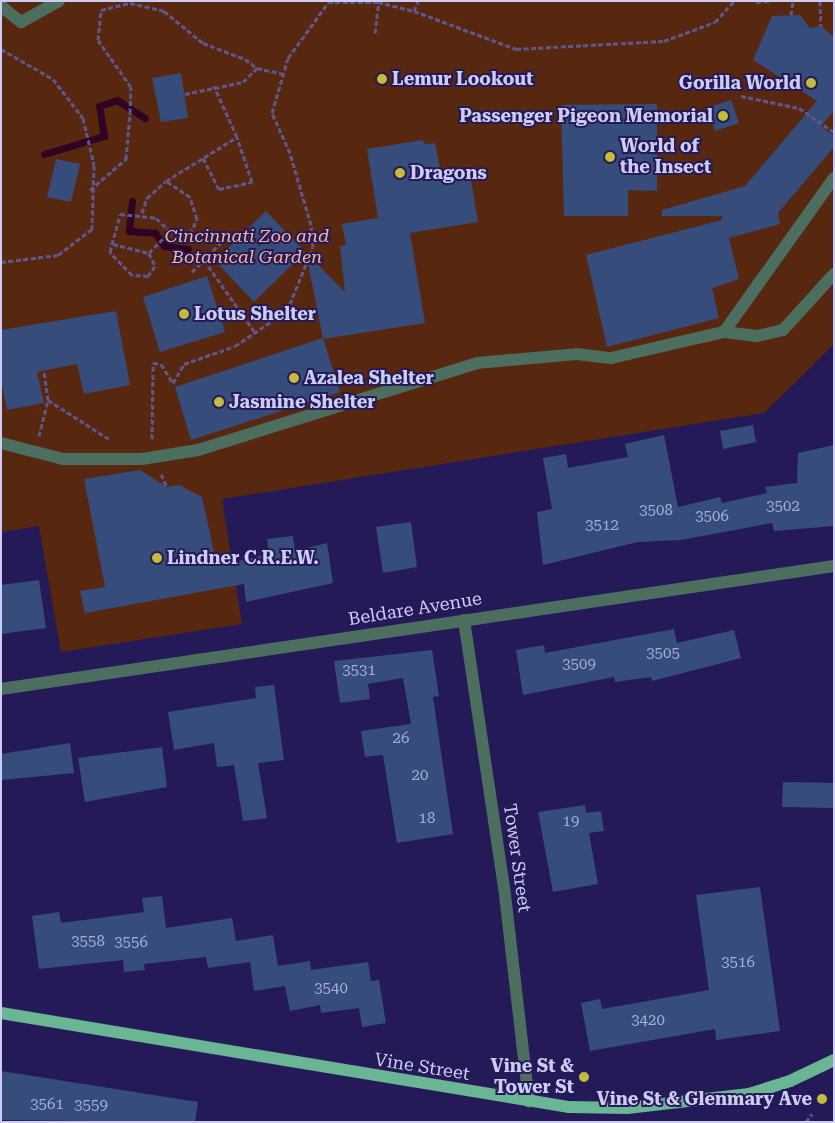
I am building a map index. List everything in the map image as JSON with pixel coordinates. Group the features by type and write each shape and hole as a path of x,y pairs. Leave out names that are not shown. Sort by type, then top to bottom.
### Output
{"main road":[{"name":"Vine Street","path":"1,1013 530,1102 627,1108 705,1102 790,1081 834,1060"}],"street":[{"path":"1,6 21,22 59,1"},
{"path":"724,332 834,178"},
{"path":"1,443 34,454 85,461 156,457 198,450 477,363 577,354 611,358 724,332 757,336 783,330 834,274"},
{"name":"Beldare Avenue","path":"1,689 834,566"},
{"name":"Tower Street","path":"464,620 505,895 530,1102"}],"path":[{"path":"414,11 418,1"},
{"path":"167,487 156,457 150,423 153,363 161,364 173,383 184,364 235,346 254,331 287,311 312,247 311,225 290,153 272,113 288,58 328,2 379,2 414,11 516,49 664,42 715,22 734,1"},
{"path":"756,2 769,1"},
{"path":"791,15 793,1"},
{"path":"820,1 821,26"},
{"path":"375,33 379,2"},
{"path":"90,190 126,159 130,113 131,88 123,69 98,40 101,10 130,3 164,11 203,43 245,59 256,68 284,74"},
{"path":"1,49 53,79 83,118 94,165 90,190 92,229 58,255 1,262"},
{"path":"185,94 214,86 243,82 256,68"},
{"path":"203,158 219,189 252,182 237,137 214,86"},
{"path":"741,96 799,108 834,132"},
{"path":"142,213 147,198 166,180 237,137"},
{"path":"149,253 155,266 148,276 132,275 110,252 120,214 142,213 156,218 170,231 190,234 197,218 190,197 166,180"},
{"path":"149,253 152,247 167,237 170,231"},
{"path":"192,272 230,232"},
{"path":"113,244 149,253"},
{"path":"204,260 254,331"},
{"path":"34,454 48,400 44,370"},
{"path":"48,400 109,439"},
{"path":"806,1122 812,1114"}],"green space":[{"name":"Cincinnati Zoo and Botanical Garden","path":"1,1 834,1 834,344 764,413 222,499 242,624 61,652 39,526 1,532"}],"building":[{"path":"800,15 810,28 821,26 834,37 834,111 821,126 834,136 834,147 778,213 780,224 729,238 739,279 712,288 719,318 607,347 586,255 722,220 722,216 662,216 662,210 745,186 817,101 753,60 772,16"},
{"path":"181,73 188,118 161,122 152,78"},
{"name":"Passenger Pigeon Memorial","path":"731,100 739,123 715,131 707,108"},
{"name":"World of the Insect","path":"657,104 657,191 628,190 628,216 564,216 561,105"},
{"path":"423,140 424,144 435,143 442,178 470,173 478,222 410,233 425,323 323,339 306,253 345,292 340,246 346,245 342,224 378,218 367,149"},
{"path":"56,159 80,164 71,202 47,197"},
{"path":"266,211 305,252 254,302 215,261"},
{"name":"Lotus Shelter","path":"207,276 225,332 160,352 143,297"},
{"path":"116,311 130,385 84,394 77,364 37,372 44,403 7,410 1,380 1,330"},
{"path":"323,338 340,392 191,440 175,387"},
{"path":"753,425 756,442 723,449 720,431"},
{"path":"664,435 678,507 720,497 722,503 767,493 765,487 797,483 798,453 834,445 834,526 774,531 772,523 681,540 638,542 543,565 537,512 552,509 543,458 566,454 568,468 628,457 625,444"},
{"name":"Lindner C.R.E.W.","path":"140,470 167,487 179,485 202,497 217,566 269,554 267,539 293,536 295,551 327,543 333,583 246,602 244,584 85,613 80,591 105,587 84,479"},
{"path":"411,522 417,567 383,573 376,527"},
{"path":"39,580 46,628 1,634 1,585"},
{"path":"674,629 677,643 734,630 741,658 652,681 651,677 615,682 614,677 523,695 516,650 544,645 545,653"},
{"path":"432,650 439,696 433,697 453,834 397,843 383,755 365,757 361,731 411,724 403,678 368,684 370,699 340,703 334,661"},
{"path":"274,685 284,760 258,763 267,818 243,821 234,765 217,767 214,743 174,750 168,712 256,698 255,687"},
{"path":"70,743 74,773 1,780 1,754"},
{"path":"162,747 167,787 85,802 78,758"},
{"path":"783,782 834,783 834,808 782,807"},
{"path":"585,805 586,813 601,811 604,831 589,833 598,884 553,892 538,812"},
{"path":"760,887 780,1031 716,1040 715,1029 590,1051 581,1003 600,999 602,1009 709,990 696,895"},
{"path":"162,896 166,928 232,918 236,941 273,935 278,966 310,961 311,970 368,962 371,981 379,980 386,1023 362,1027 359,1008 321,1013 320,1005 290,1011 285,986 254,991 250,962 208,968 206,957 144,964 145,970 124,972 123,960 39,969 32,916 59,912 61,923 144,912 142,898"},
{"path":"1,1071 198,1102 195,1122 1,1120"}],"waterway":[{"path":"44,154 104,136 99,106 117,100 145,118"},
{"path":"132,201 129,231 155,233 164,246 188,249"}],"place":[{"name":"Lemur Lookout","path":"382,79"},
{"name":"Gorilla World","path":"811,83"},
{"name":"Passenger Pigeon Memorial","path":"723,116"},
{"name":"World of the Insect","path":"610,157"},
{"name":"Dragons","path":"400,173"},
{"name":"Lotus Shelter","path":"184,314"},
{"name":"Azalea Shelter","path":"294,378"},
{"name":"Jasmine Shelter","path":"219,402"},
{"name":"Lindner C.R.E.W.","path":"157,558"},
{"name":"Vine St & Tower St","path":"584,1077"},
{"name":"Vine St & Glenmary Ave","path":"822,1099"}]}
